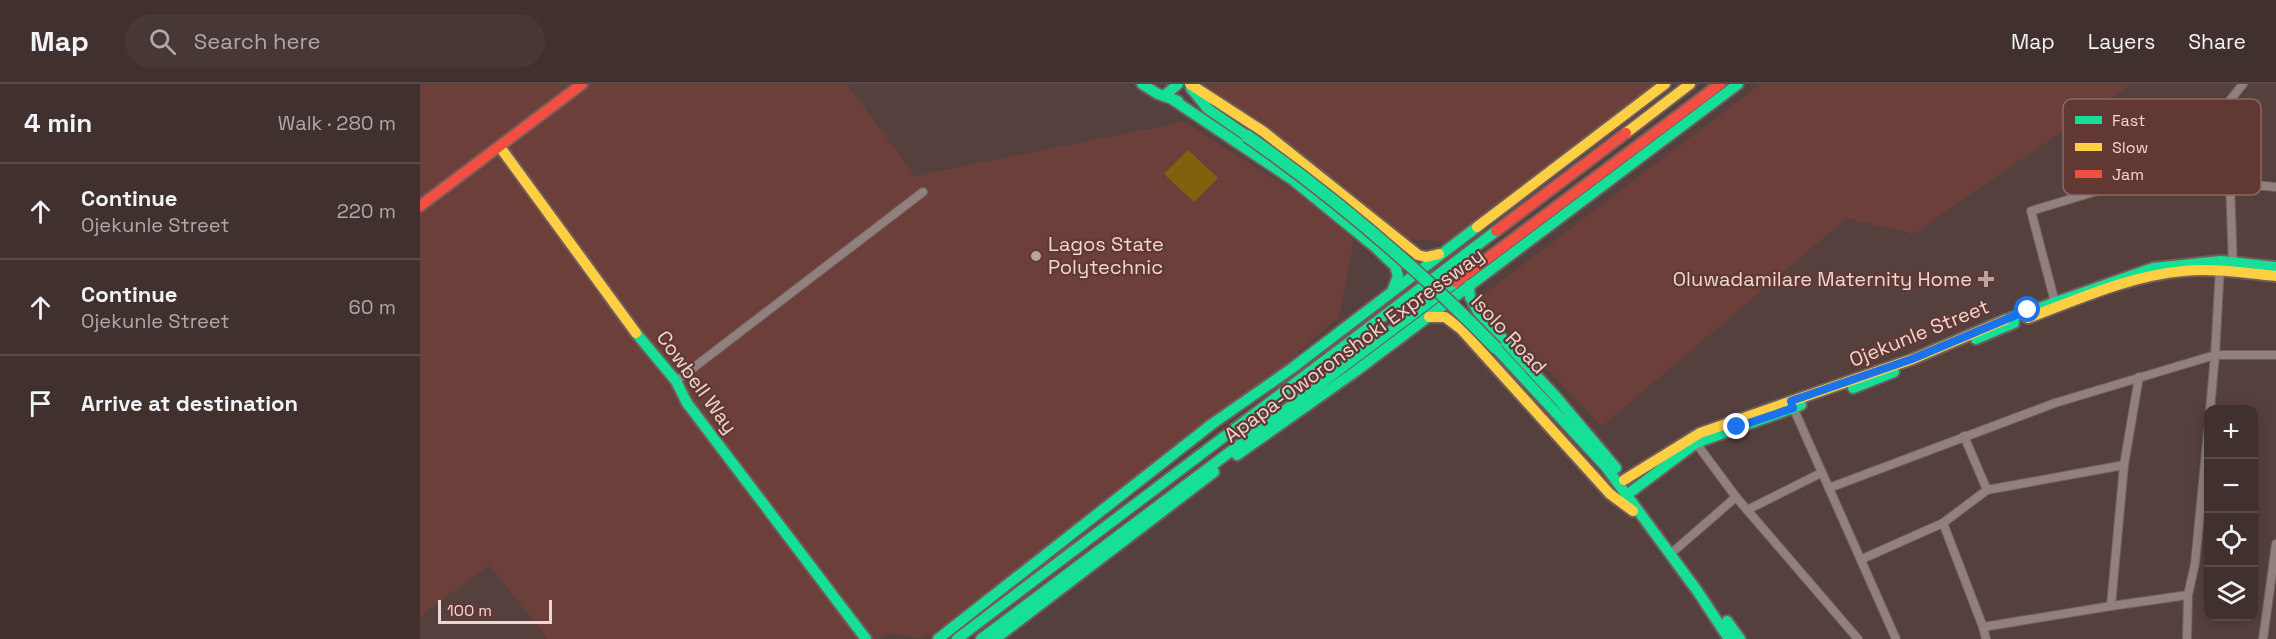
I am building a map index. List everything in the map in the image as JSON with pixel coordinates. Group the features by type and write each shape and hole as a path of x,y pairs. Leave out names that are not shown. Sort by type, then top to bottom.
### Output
{"main road":[{"path":"420,206 582,84"},
{"path":"1142,84 1168,98 1293,180 1374,246 1394,263 1397,270 1398,282 1391,291"},
{"path":"1168,98 1178,84"},
{"path":"1189,84 1208,109"},
{"path":"1189,84 1273,139 1418,255 1426,257 1440,254"},
{"name":"Apapa-Oworonshoki Expressway","path":"938,639 1212,424 1291,369 1665,84"},
{"name":"Apapa-Oworonshoki Expressway","path":"957,639 1690,84"},
{"name":"Apapa-Oworonshoki Expressway","path":"981,639 1720,84"},
{"name":"Apapa-Oworonshoki Expressway","path":"995,639 1249,446 1430,317 1469,285 1738,84"},
{"path":"1168,98 1208,109"},
{"name":"Isolo Road","path":"1208,109 1294,168 1401,255 1496,348 1606,467 1698,592 1729,639"},
{"name":"Cowbell Way","path":"500,147 625,320 676,381 687,403 866,639"},
{"name":"Ojekunle Street","path":"2227,267 2276,276"},
{"name":"Ojekunle Street","path":"1624,480 1700,433 1875,380 2056,304 2154,275 2227,267 2276,267"},
{"path":"1469,285 1468,294 1478,312 1588,433 1740,639"},
{"path":"1430,317 1445,316 1461,329 1610,494 1644,519"},
{"name":"Ojekunle Street","path":"1632,491 1696,443 1792,405"},
{"path":"1606,467 1632,491"}],"street":[{"path":"2230,99 2242,84"},
{"path":"2261,186 2276,187"},
{"path":"676,381 923,192"},
{"path":"2056,304 2031,211 2084,195"},
{"path":"2210,405 2227,267 2230,195"},
{"path":"1829,488 1964,436 2139,377 2215,355 2276,355"},
{"path":"2111,606 2124,465 2139,377"},
{"path":"1792,405 1896,639 1888,639"},
{"path":"1964,436 1988,490"},
{"path":"1696,443 1736,497 1858,639"},
{"path":"2187,639 2188,595 2195,564 2205,459"},
{"path":"1862,559 1943,523 1988,490 2124,465"},
{"path":"1748,510 1821,473"},
{"path":"1675,550 1736,497"},
{"path":"1943,523 1986,639"},
{"path":"2263,639 2276,544"},
{"path":"1983,627 2188,595"}],"shaded area":[{"path":"420,84 847,84 915,176 1184,122 1297,193 1354,240 1339,317 1300,351 1277,377 1006,592 922,638 886,633 881,639 548,639 489,565 420,616"},
{"path":"1206,84 1663,84 1447,242 1406,239"},
{"path":"1761,84 2131,84 2109,99 2063,99 2063,131 1913,234 1847,218 1602,426 1479,298"},
{"path":"1188,150 1218,178 1194,202 1164,174"}],"traffic: fast":[{"path":"1142,84 1158,94 1178,101"},
{"path":"1164,96 1178,84"},
{"path":"1237,455 1356,371 1738,84"},
{"path":"1191,88 1208,109 1247,136"},
{"path":"1172,99 1293,180 1374,246 1395,266 1398,276 1393,289"},
{"path":"1247,136 1376,236 1437,290 1496,348"},
{"path":"938,639 1212,424 1291,369 1477,227"},
{"path":"957,639 1496,231"},
{"path":"2005,320 2153,268 2221,261 2276,267"},
{"path":"981,639 1456,282"},
{"path":"1469,285 1470,297 1478,312 1557,398 1616,468"},
{"path":"1976,339 2014,323"},
{"path":"636,333 676,381 687,403 866,639"},
{"path":"1496,348 1606,467 1698,592 1729,639"},
{"path":"1853,388 1894,372"},
{"path":"1632,491 1696,443 1801,405"},
{"path":"995,639 1214,472"},
{"path":"1727,621 1740,639"}],"traffic: slow":[{"path":"1190,84 1264,132 1418,255 1426,257 1439,254"},
{"path":"1477,227 1665,84"},
{"path":"1626,133 1690,84"},
{"path":"500,147 636,333"},
{"path":"2028,318 2104,289 2163,274 2206,270 2276,276"},
{"path":"1429,317 1445,317 1461,329 1610,494 1633,511"},
{"path":"1624,480 1700,433 1913,359 2005,320"}],"traffic: jam":[{"path":"420,206 582,84"},
{"path":"1456,282 1720,84"},
{"path":"1496,231 1626,133"}],"place":[{"name":"Lagos State Polytechnic","path":"1036,256"},
{"name":"Oluwadamilare Maternity Home","path":"1986,279"}],"route":[{"path":"1737,427 1793,408 1791,401 1837,387 1912,359 2028,310"}]}
